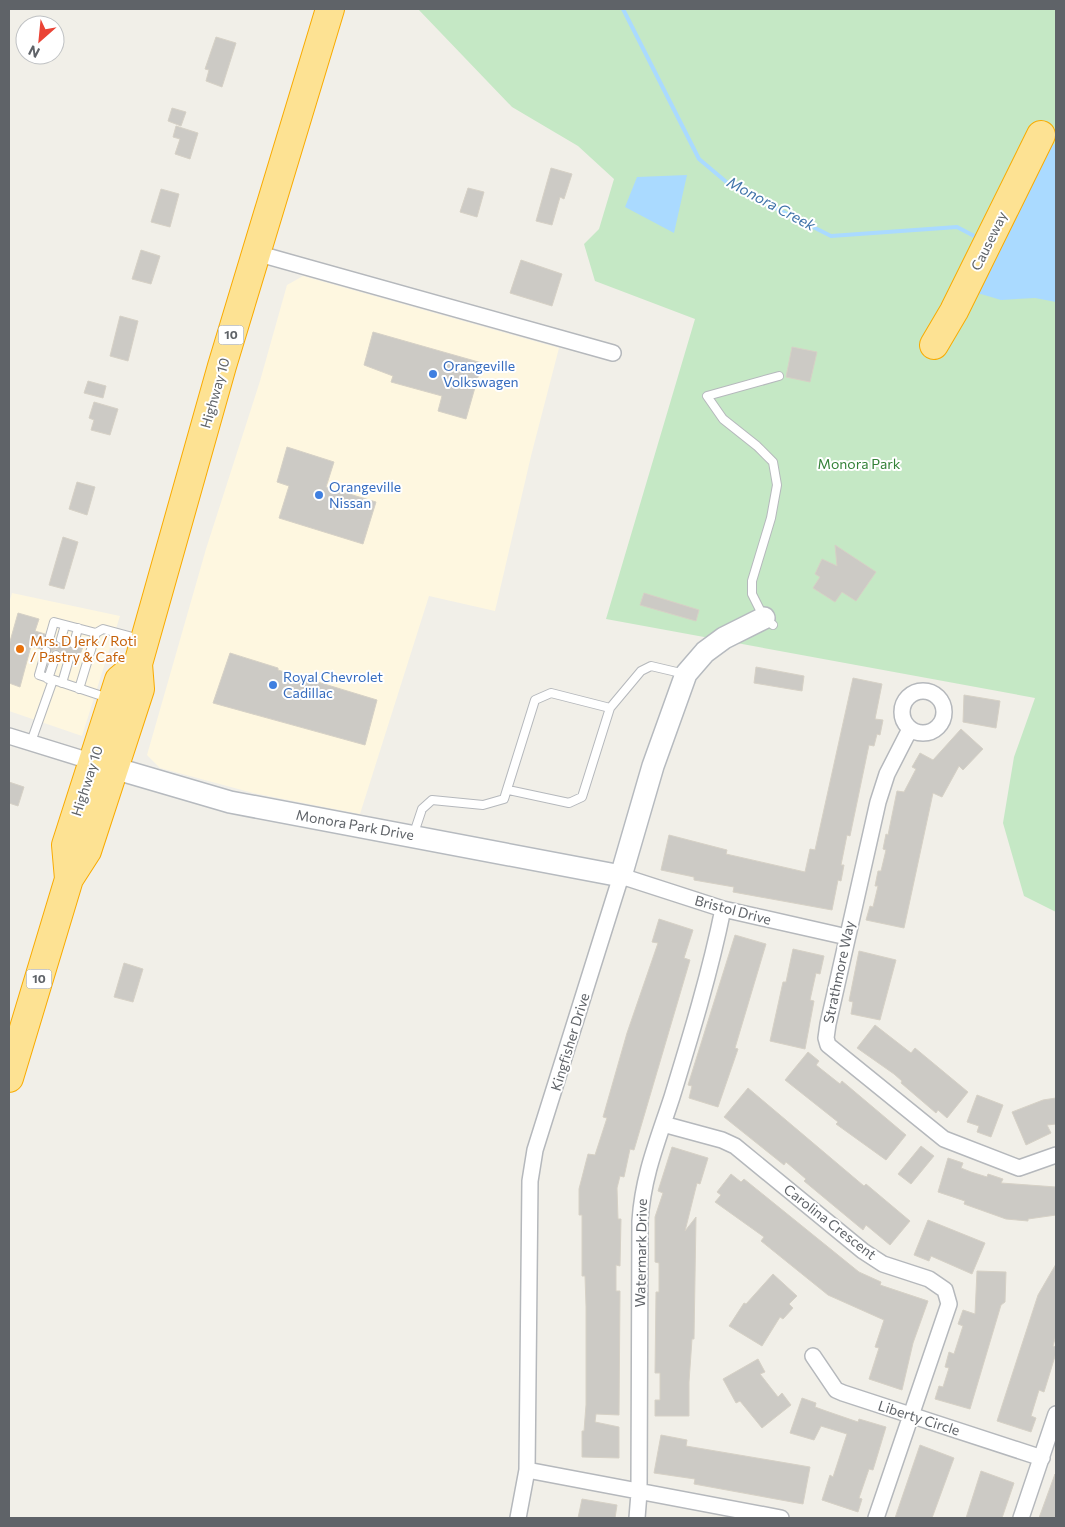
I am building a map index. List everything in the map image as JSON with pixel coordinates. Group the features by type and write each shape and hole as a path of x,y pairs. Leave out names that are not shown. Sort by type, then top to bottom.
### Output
{"highway":[{"name":"Highway 10","path":"104,765 140,689 141,652 256,253 330,9"},
{"name":"Causeway","path":"934,345 954,311 1041,135"},
{"name":"Highway 10","path":"9,1078 69,879 86,851 104,765 112,699 118,680 141,652"}],"street":[{"path":"256,253 613,353"},
{"name":"Kingfisher Drive","path":"518,1518 527,1470 530,1181 535,1150 621,876 653,766 686,674 694,663 714,646 769,622"},
{"name":"Strathmore Way","path":"910,729 887,774 878,802 826,1033 828,1045 944,1139 1019,1168 1056,1155"},
{"path":"9,736 104,765"},
{"name":"Monora Park Drive","path":"104,765 230,802 621,876"},
{"name":"Bristol Drive","path":"621,876 724,910 847,937"},
{"name":"Watermark Drive","path":"637,1518 640,1493 640,1222 642,1190 711,966 724,910"},
{"name":"Carolina Crescent","path":"663,1124 722,1140 735,1146 863,1251 884,1264 929,1279 945,1290 949,1304 913,1416 876,1518"},
{"name":"Liberty Circle","path":"813,1356 836,1390 1042,1458"},
{"path":"1021,1518 1056,1414"},
{"path":"527,1470 640,1493 781,1518"}],"lane":[{"path":"769,622 752,594 752,581 771,518 777,485 773,462 757,446 723,419 707,396 779,376"},
{"path":"50,636 54,622 96,633"},
{"path":"61,639 65,625"},
{"path":"74,644 78,628"},
{"path":"80,689 96,633 103,629 141,652"},
{"path":"46,651 39,675 112,699"},
{"path":"31,742 56,655"},
{"path":"62,683 69,659"},
{"path":"508,790 569,803 582,797 610,708 641,671 651,666 686,674"},
{"path":"413,836 422,809 432,800 483,805 504,798 535,700 551,694 610,708"}],"shaded area":[{"path":"303,276 559,348 531,456 495,611 429,596 360,814 253,793 160,768 147,755 206,549 260,381 287,285"},
{"path":"12,593 120,616 82,736 9,711 9,603"}],"green space":[{"name":"Monora Park","path":"418,9 1056,9 1056,912 1024,896 1003,823 1014,757 1035,698 606,619 695,319 595,281 584,244 599,229 614,179 578,146 512,107"}],"water":[{"path":"1045,142 1056,145 1056,302 1035,298 1001,300 981,294 967,299"},
{"path":"687,175 674,233 625,207 637,177"}],"building":[{"path":"216,37 236,43 222,87 206,81 209,70 205,69"},
{"path":"172,108 186,112 181,126 168,121"},
{"path":"176,126 198,133 190,159 175,154 180,139 173,137"},
{"path":"551,168 572,174 564,199 560,197 552,225 536,221"},
{"path":"468,188 484,192 477,217 460,212"},
{"path":"161,189 179,194 170,227 151,222"},
{"path":"141,250 160,256 151,284 132,279"},
{"path":"521,260 562,274 552,306 510,293"},
{"path":"120,316 138,321 128,361 110,356"},
{"name":"Orangeville Volkswagen","path":"373,332 482,363 466,419 438,411 442,396 391,382 393,376 364,365"},
{"path":"792,347 817,352 810,382 786,377"},
{"path":"88,381 106,386 103,398 84,393"},
{"path":"94,402 118,409 110,435 91,430 94,420 89,418"},
{"name":"Orangeville Nissan","path":"287,447 334,462 326,487 376,502 363,544 279,518 289,486 277,482"},
{"path":"77,482 95,487 87,515 69,509"},
{"path":"63,537 78,542 64,589 49,585"},
{"path":"835,545 876,572 856,601 842,592 835,602 813,588 820,577 815,574 822,559 837,566"},
{"path":"644,593 699,610 696,621 640,605"},
{"path":"18,613 39,619 35,631 45,634 48,641 55,638 59,644 69,642 72,649 79,646 83,647 77,662 74,661 71,654 61,656 60,651 55,649 51,652 48,646 44,646 41,649 31,646 20,687 9,683 9,645"},
{"name":"Royal Chevrolet Cadillac","path":"230,653 278,668 278,670 377,700 365,745 213,703"},
{"path":"756,667 804,676 802,691 754,683"},
{"path":"853,678 882,684 875,719 883,720 880,735 877,734 874,746 869,745 850,836 847,835 841,865 844,865 841,881 838,880 832,910 733,892 734,887 694,880 694,877 661,870 669,835 727,850 726,854 805,872 810,849 815,850"},
{"path":"964,695 1000,701 996,728 963,722"},
{"path":"961,729 983,749 963,770 959,766 942,797 933,793 904,928 866,920 870,906 873,907 878,886 875,886 878,871 881,871 886,850 883,849 886,834 888,835 897,791 904,792 916,769 912,767 920,753 933,760"},
{"path":"9,782 24,787 18,806 9,803"},
{"path":"659,919 693,930 684,958 690,960 634,1150 630,1149 624,1177 620,1176 617,1188 618,1219 621,1219 620,1266 616,1265 616,1291 620,1291 619,1415 596,1414 595,1422 619,1427 619,1458 582,1457 582,1431 584,1431 586,1405 586,1306 585,1276 582,1276 582,1215 579,1215 579,1189 588,1154 595,1155 607,1118 603,1117 627,1033 658,943 652,942"},
{"path":"735,935 766,944 735,1048 738,1049 718,1107 689,1098 692,1086 688,1085"},
{"path":"793,949 824,956 820,974 816,973 810,1000 814,1001 805,1049 770,1041 783,982 786,982"},
{"path":"859,951 896,960 880,1020 851,1014 853,1002 849,1001"},
{"path":"124,963 143,969 133,1002 114,997"},
{"path":"875,1025 911,1053 915,1048 968,1092 947,1118 938,1110 936,1113 901,1083 902,1081 894,1074 857,1048"},
{"path":"808,1052 819,1061 816,1065 840,1084 842,1081 906,1135 886,1160 836,1124 838,1122 785,1080"},
{"path":"748,1088 864,1186 866,1184 910,1221 890,1245 866,1225 863,1230 804,1181 806,1179 786,1162 784,1165 724,1117"},
{"path":"977,1095 1003,1105 991,1137 977,1132 979,1126 967,1122"},
{"path":"1056,1098 1056,1124 1047,1125 1051,1133 1026,1145 1012,1112 1043,1100"},
{"path":"921,1146 934,1156 911,1184 898,1174"},
{"path":"672,1147 708,1158 700,1184 697,1183 685,1231 696,1217 694,1339 692,1339 689,1382 689,1416 655,1416 655,1400 660,1400 660,1373 655,1373 656,1292 659,1292 659,1263 655,1262 655,1217 663,1193 658,1191"},
{"path":"948,1158 963,1163 961,1168 971,1172 987,1177 988,1174 1003,1179 1001,1183 1056,1187 1056,1215 1028,1219 1028,1221 1006,1219 964,1204 965,1201 938,1192"},
{"path":"731,1174 741,1182 744,1179 859,1272 881,1282 880,1285 928,1301 913,1343 902,1390 869,1379 879,1348 875,1347 884,1320 828,1295 761,1241 764,1237 715,1202 721,1195 717,1192"},
{"path":"928,1220 985,1243 972,1274 931,1256 929,1261 914,1255"},
{"path":"1056,1264 1056,1335 1053,1346 1056,1347 1056,1353 1044,1392 1039,1390 1031,1416 1036,1418 1031,1432 997,1421 1038,1295"},
{"path":"977,1271 1006,1272 1005,1302 1001,1305 970,1409 935,1399 939,1386 943,1387 949,1368 945,1367 949,1352 954,1354 963,1326 958,1324 963,1310 975,1314"},
{"path":"773,1274 797,1296 789,1304 793,1308 783,1319 780,1317 762,1346 729,1326 744,1303 746,1304"},
{"path":"758,1359 765,1372 760,1374 778,1397 782,1393 791,1405 762,1428 740,1401 736,1403 723,1379"},
{"path":"802,1398 816,1403 815,1407 826,1411 858,1422 859,1419 886,1427 873,1470 869,1469 859,1498 862,1499 858,1512 822,1500 830,1475 833,1477 847,1434 821,1426 814,1440 790,1433"},
{"path":"661,1435 687,1440 686,1446 810,1467 803,1504 694,1484 695,1479 654,1473"},
{"path":"920,1445 954,1458 932,1518 895,1518"},
{"path":"981,1471 1014,1483 1002,1518 966,1518"},
{"path":"1055,1474 1056,1518 1039,1518"},
{"path":"582,1499 617,1505 615,1518 578,1518"}],"waterway":[{"name":"Monora Creek","path":"623,9 699,159 730,185 831,236 957,227 978,238"}],"place":[{"name":"Orangeville Volkswagen","path":"433,374"},
{"name":"Orangeville Nissan","path":"319,495"},
{"name":"Mrs. D Jerk / Roti / Pastry & Cafe","path":"20,649"},
{"name":"Royal Chevrolet Cadillac","path":"273,685"}]}
